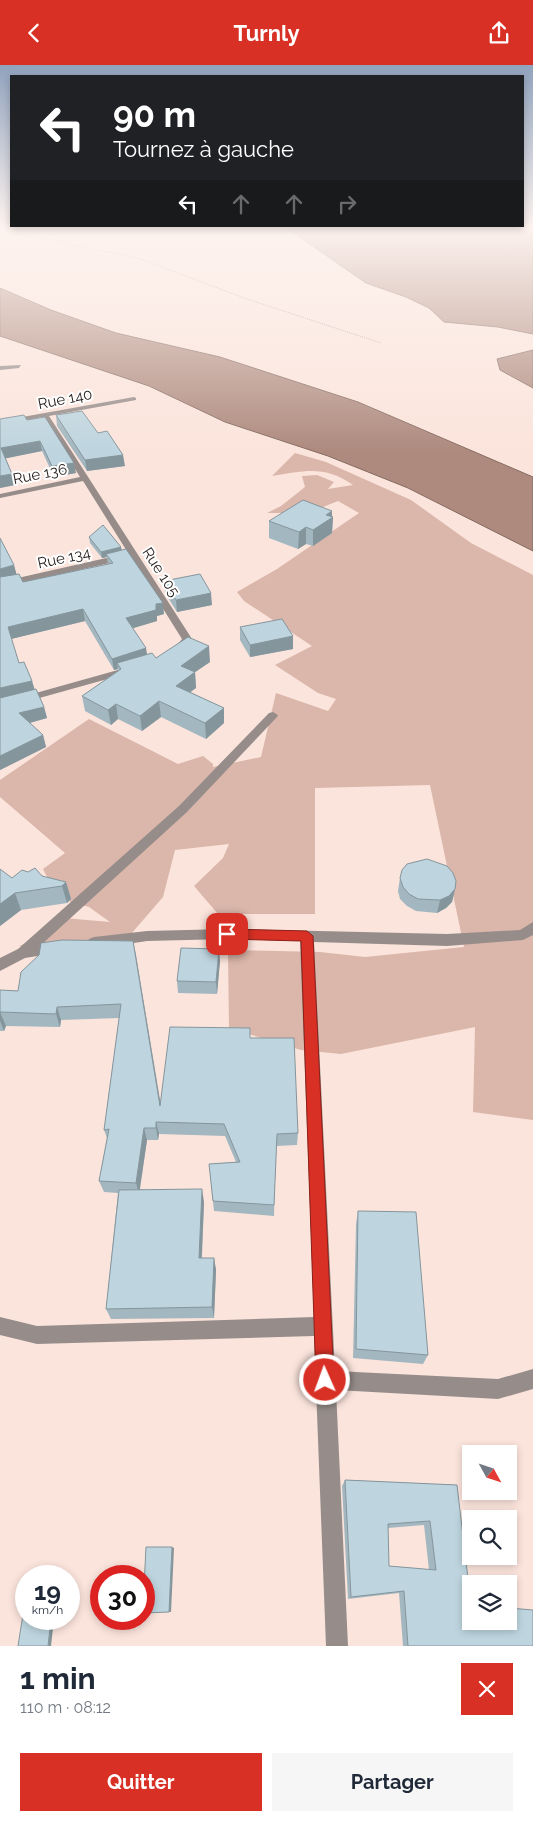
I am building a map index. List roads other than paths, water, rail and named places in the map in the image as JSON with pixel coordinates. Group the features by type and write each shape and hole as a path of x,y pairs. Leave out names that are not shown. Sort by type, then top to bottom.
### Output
{"street":[{"path":"0,368 19,366"},
{"name":"Rue 140","path":"0,423 134,399"},
{"name":"Rue 105","path":"45,416 187,639 172,657"},
{"name":"Rue 136","path":"0,496 86,478"},
{"name":"Rue 134","path":"0,585 134,555"},
{"path":"0,706 76,687 137,668"},
{"path":"0,965 23,953 183,809 273,715"},
{"path":"23,953 147,936 227,934 447,940 523,935 533,927"},
{"path":"307,936 337,1646"},
{"path":"0,1326 37,1335 324,1326"},
{"path":"325,1380 498,1389 533,1379"}]}
